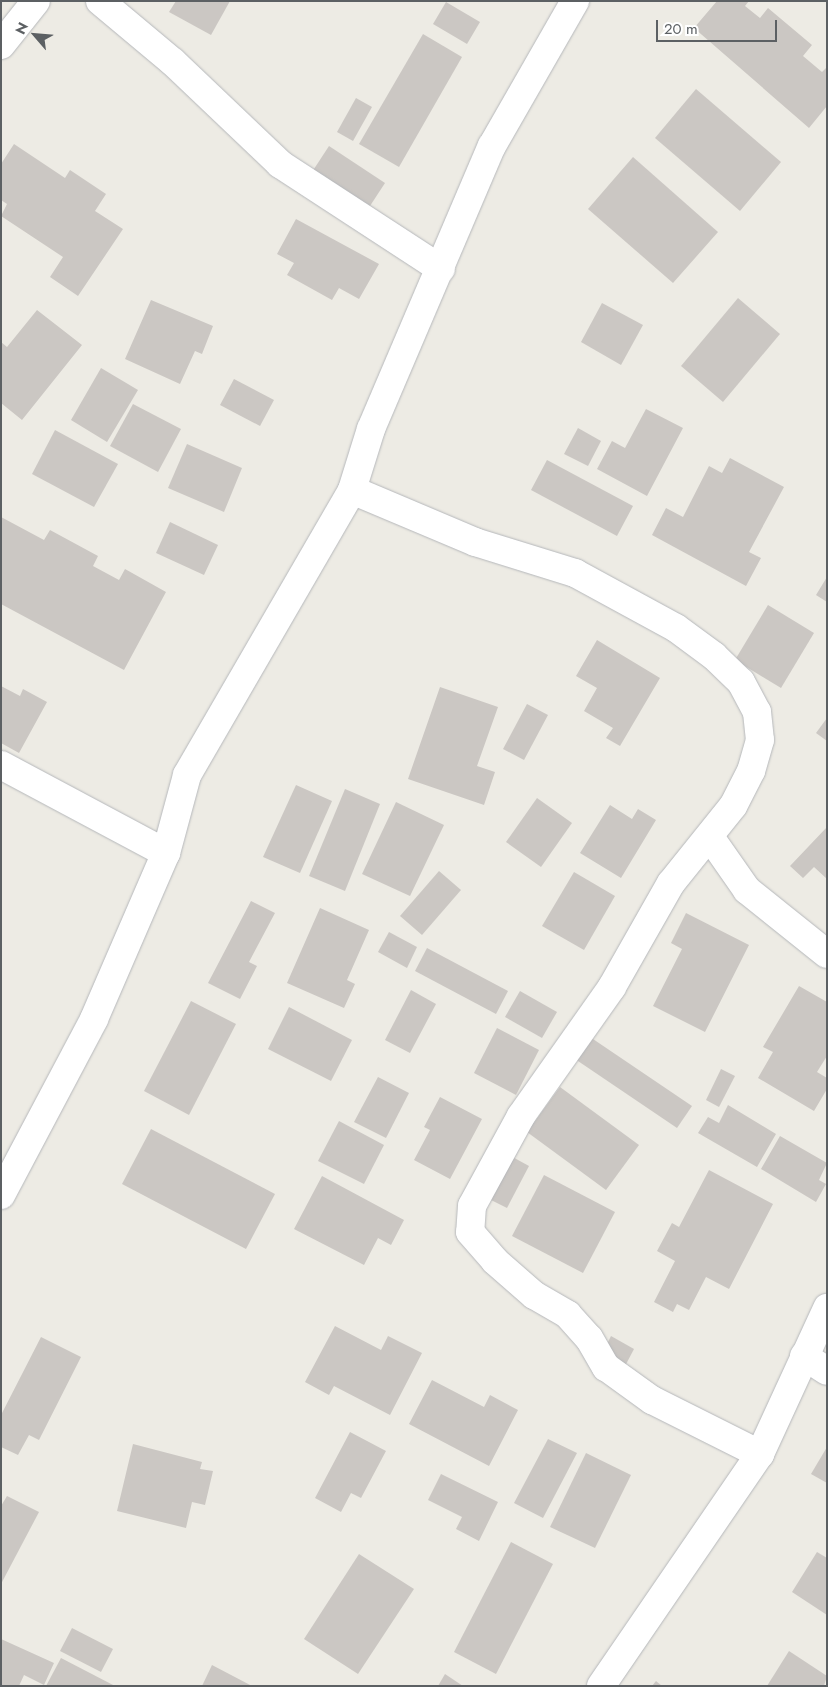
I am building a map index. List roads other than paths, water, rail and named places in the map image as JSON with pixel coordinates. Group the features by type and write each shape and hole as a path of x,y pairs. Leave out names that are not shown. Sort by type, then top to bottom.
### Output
{"street":[{"path":"1,45 36,1"},
{"path":"100,1 173,62 280,164 440,269"},
{"path":"1,1195 94,1019 166,853 187,775 352,490 371,429 492,146 575,1"},
{"path":"352,490 475,542 575,573 676,628 714,656 741,682 757,712 760,740 751,771 732,806 710,837 671,883 612,987 521,1116 475,1198 470,1232 495,1261 534,1294 568,1315 588,1338 606,1367 652,1400 760,1454"},
{"path":"1,765 166,853"},
{"path":"710,837 747,890 827,954"},
{"path":"601,1686 760,1454 827,1308"},
{"path":"804,1356 827,1371"}]}
